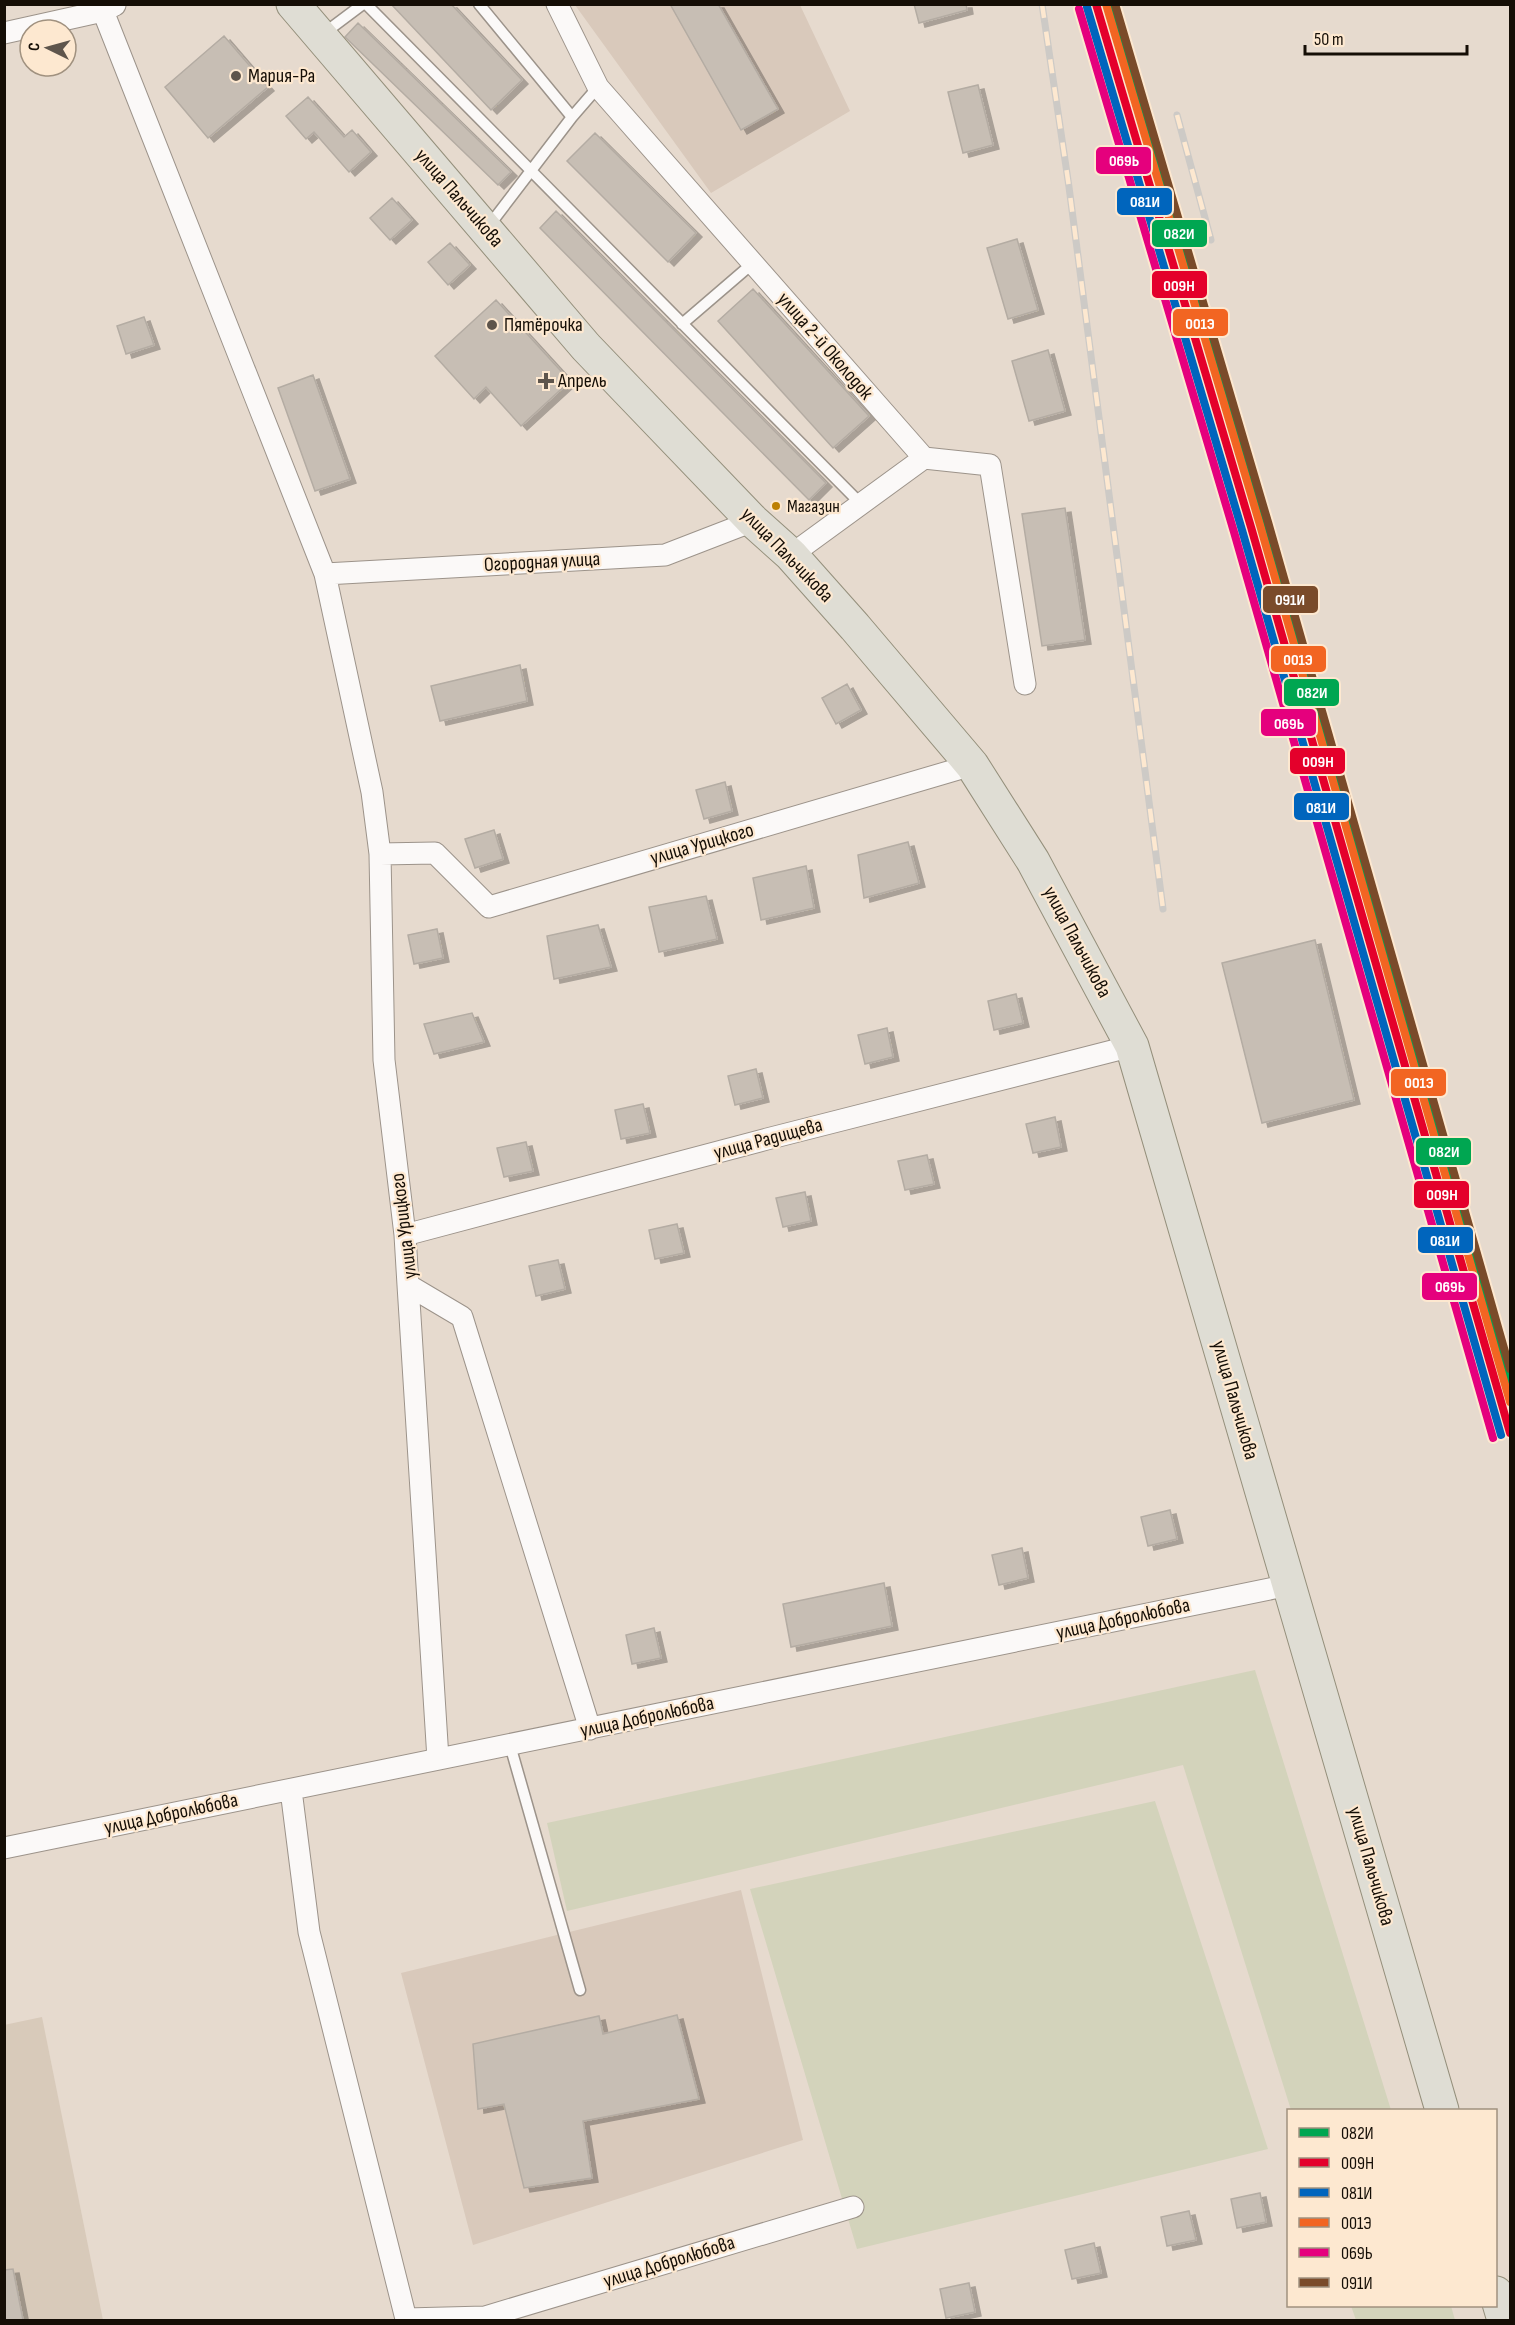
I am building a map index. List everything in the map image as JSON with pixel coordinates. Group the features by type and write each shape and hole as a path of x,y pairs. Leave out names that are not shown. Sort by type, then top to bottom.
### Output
{"main road":[{"name":"улица Пальчикова","path":"293,4 586,346 753,521 791,555 855,627 972,765 1034,861 1132,1046 1442,2109"},
{"path":"1497,2296 1504,2320"}],"street":[{"name":"улица 2-й Околодок","path":"557,4 598,87 924,458"},
{"path":"4,33 109,8"},
{"name":"улица Урицкого","path":"109,8 325,574 372,792 380,854 384,1060 405,1235 408,1286 462,1317 590,1729"},
{"path":"791,555 924,458 990,465 1025,684"},
{"name":"Огородная улица","path":"325,574 665,555 753,521"},
{"name":"улица Урицкого","path":"380,854 435,853 489,907 972,765"},
{"name":"улица Радищева","path":"405,1235 778,1136 1132,1046"},
{"path":"408,1286 438,1759"},
{"name":"улица Добролюбова","path":"4,1848 1289,1585"},
{"name":"улица Добролюбова","path":"291,1790 309,1932 406,2319 485,2319 854,2206"}],"lane":[{"path":"320,36 365,4 861,504"},
{"path":"479,4 572,117"},
{"path":"486,230 572,117 598,87"},
{"path":"682,324 753,264"},
{"path":"510,1745 580,1990"}],"shaded area":[{"path":"575,5 800,5 850,111 711,193"},
{"path":"741,1890 803,2140 473,2245 401,1973"},
{"path":"42,2017 103,2320 5,2320 4,2025"}],"green space":[{"path":"1255,1670 1391,2109 1291,2109 1183,1765 567,1911 547,1823"},
{"path":"1155,1801 1268,2149 857,2249 750,1889"},
{"path":"1351,2307 1451,2307 1455,2320 1356,2320"}],"building":[{"path":"391,4 451,4 522,80 491,110"},
{"path":"670,4 718,4 778,109 741,130"},
{"path":"914,4 966,4 967,10 919,23"},
{"path":"358,23 511,172 498,185 345,37"},
{"path":"224,36 268,87 208,138 165,87"},
{"path":"978,85 993,145 963,153 948,92"},
{"path":"308,97 344,137 352,130 371,152 349,172 314,132 306,139 286,116"},
{"path":"595,133 696,233 668,262 567,161"},
{"path":"392,198 412,220 390,240 370,218"},
{"path":"556,211 826,483 809,500 540,228"},
{"path":"1017,239 1038,310 1008,319 987,248"},
{"path":"450,243 470,265 448,285 428,262"},
{"path":"753,289 869,416 833,448 718,321"},
{"path":"496,300 570,381 521,426 486,387 474,399 435,356"},
{"path":"144,317 154,345 126,354 117,326"},
{"path":"1048,350 1065,411 1029,421 1012,361"},
{"path":"313,375 350,479 315,491 278,388"},
{"path":"1065,508 1085,640 1042,646 1022,514"},
{"path":"520,665 527,701 440,721 431,686"},
{"path":"847,684 861,710 836,724 822,698"},
{"path":"725,782 732,811 704,819 696,790"},
{"path":"494,830 503,859 475,868 465,839"},
{"path":"908,842 919,883 864,898 858,855"},
{"path":"806,866 814,908 761,920 753,878"},
{"path":"706,896 717,939 659,952 649,907"},
{"path":"598,925 611,967 554,979 547,936"},
{"path":"437,929 443,958 414,964 408,935"},
{"path":"1315,940 1354,1100 1262,1123 1222,963"},
{"path":"1016,994 1023,1023 994,1030 988,1001"},
{"path":"472,1013 484,1042 434,1054 424,1024"},
{"path":"887,1028 893,1057 865,1064 858,1035"},
{"path":"756,1069 763,1098 735,1105 728,1076"},
{"path":"643,1104 650,1133 621,1139 615,1110"},
{"path":"1055,1117 1061,1147 1033,1153 1026,1124"},
{"path":"526,1142 533,1171 504,1177 497,1148"},
{"path":"927,1155 934,1184 905,1190 898,1161"},
{"path":"805,1192 811,1221 783,1227 776,1198"},
{"path":"677,1224 684,1253 655,1259 649,1230"},
{"path":"558,1260 565,1289 536,1296 529,1266"},
{"path":"1170,1510 1177,1539 1148,1546 1141,1517"},
{"path":"1022,1548 1028,1578 999,1585 992,1555"},
{"path":"884,1583 892,1626 791,1647 783,1604"},
{"path":"654,1628 661,1658 632,1664 626,1635"},
{"path":"677,2015 699,2099 583,2121 592,2178 524,2188 504,2104 478,2109 473,2044 599,2016 603,2034"},
{"path":"1260,2193 1266,2222 1237,2228 1231,2199"},
{"path":"1189,2211 1196,2240 1167,2246 1161,2217"},
{"path":"1094,2243 1101,2273 1072,2279 1065,2250"},
{"path":"13,2269 23,2320 4,2320 4,2270"},
{"path":"969,2283 975,2312 946,2318 940,2289"}],"railway":[{"path":"1042,4 1069,187 1163,909"},
{"path":"1177,115 1211,240"}],"transit line":[{"name":"009Н","path":"1096,4 1251,527 1510,1433"},
{"name":"001Э","path":"1106,4 1260,525 1510,1402"},
{"name":"082И","path":"1113,4 1510,1381"},
{"name":"091И","path":"1115,4 1268,522 1510,1369"},
{"name":"081И","path":"1087,7 1242,530 1501,1435"},
{"name":"069Ь","path":"1079,9 1234,532 1493,1438"}],"place":[{"name":"Мария-Ра","path":"236,76"},
{"name":"Пятёрочка","path":"492,325"},
{"name":"Апрель","path":"546,381"},
{"name":"Магазин","path":"776,506"}]}
